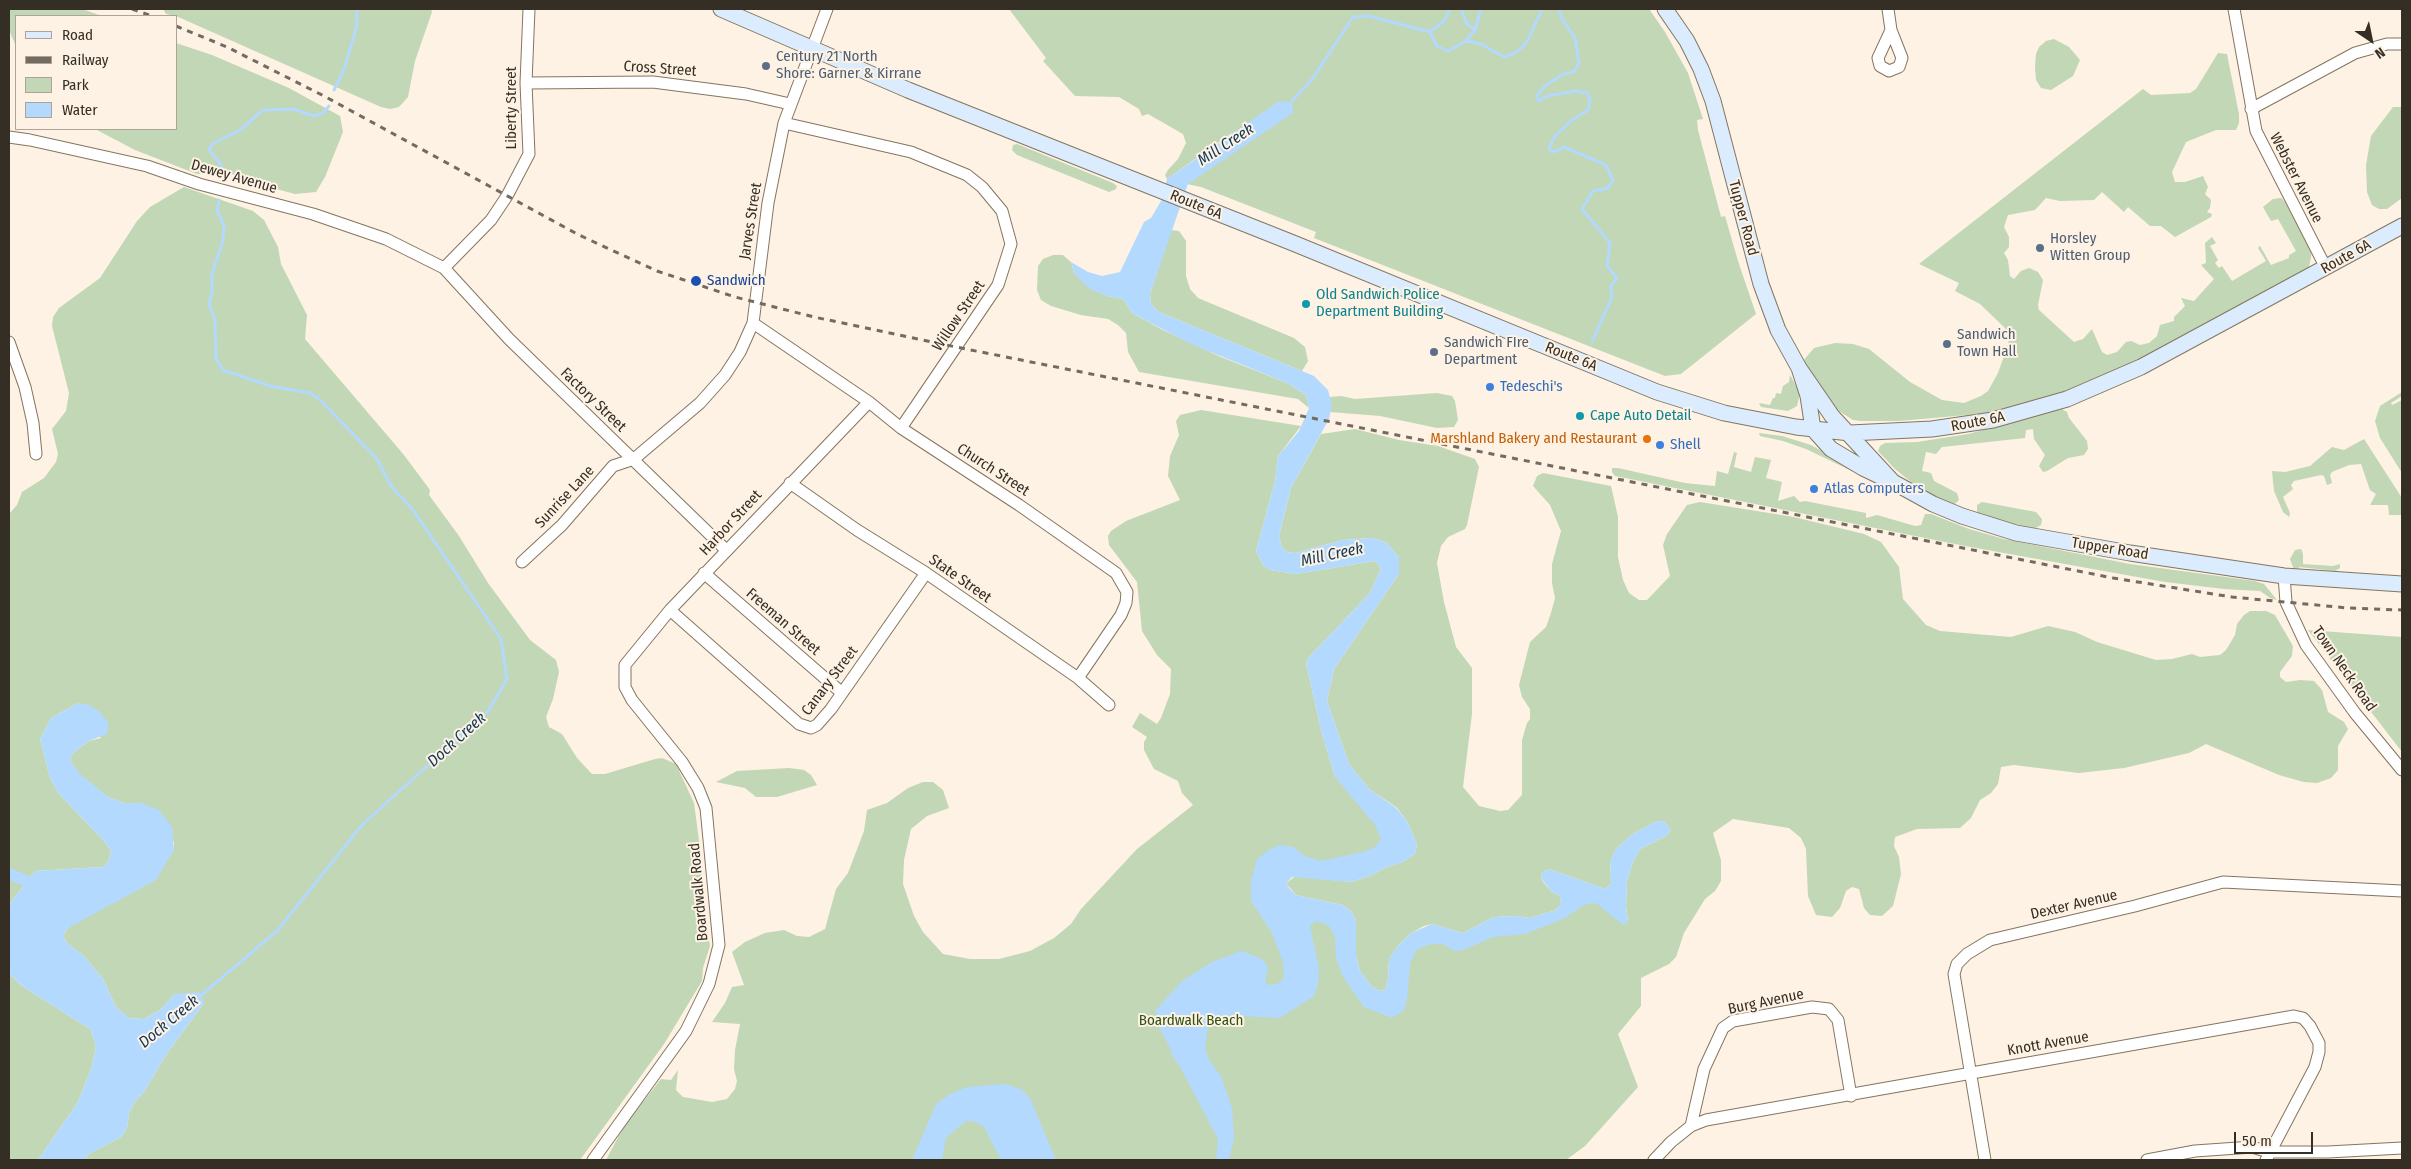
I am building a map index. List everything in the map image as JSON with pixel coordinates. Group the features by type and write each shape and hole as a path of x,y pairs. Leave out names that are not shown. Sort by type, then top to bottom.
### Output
{"main road":[{"name":"Route 6A","path":"721,9 979,119 1192,203 1657,392 1724,413 1813,429 1850,433 1894,432 1954,427 1993,420 2068,399 2141,367 2402,226"},
{"name":"Tupper Road","path":"1665,9 1686,41 1704,77 1713,101 1761,284 1778,330 1799,368 1832,416 1850,433 1893,482 1942,508 2016,532 2130,553 2284,576 2402,584"},
{"name":"Tupper Road","path":"1799,368 1808,396 1813,429"},
{"path":"1813,429 1831,449 1863,468 1893,482"}],"street":[{"name":"Liberty Street","path":"444,268 490,220 507,196 529,154 526,83 529,9"},
{"name":"Jarves Street","path":"634,460 712,390 737,358 753,323 767,213 784,123 827,9"},
{"path":"1888,9 1891,30"},
{"name":"Webster Avenue","path":"2234,9 2251,109 2260,142 2326,268"},
{"path":"2251,109 2355,53 2382,45 2402,44"},
{"name":"Cross Street","path":"526,83 653,82 746,94 790,104"},
{"name":"Willow Street","path":"784,123 910,152 967,175 982,187 1002,211 1011,244 998,285 901,428"},
{"name":"Dewey Avenue","path":"9,138 146,166 199,184 313,214 386,239 444,268"},
{"name":"Factory Street","path":"444,268 509,339 726,550"},
{"name":"Church Street","path":"753,323 869,402 901,428 1081,547 1116,573 1124,583 1127,592 1126,602 1121,615 1078,678"},
{"path":"9,342 25,387 36,454"},
{"name":"Harbor Street","path":"624,671 628,659 670,610 869,402"},
{"name":"Sunrise Lane","path":"522,562 562,524 613,466 634,460"},
{"name":"State Street","path":"790,483 857,530 926,573 1078,678 1109,705"},
{"name":"Freeman Street","path":"704,573 842,693"},
{"name":"Canary Street","path":"670,610 805,727 811,728 818,725 842,693 926,573"},
{"name":"Town Neck Road","path":"2284,576 2286,602 2306,645 2355,713 2402,770"},
{"name":"Boardwalk Road","path":"594,1160 686,1031 709,984 719,945 706,808 698,788 682,762 632,700 625,687 624,671"},
{"name":"Dexter Avenue","path":"1985,1160 1969,1074 1954,974 1957,964 1967,954 1990,940 2135,906 2223,882 2402,891"},
{"name":"Burg Avenue","path":"1690,1126 1707,1062 1723,1028 1733,1021 1812,1007 1829,1009 1838,1020 1851,1096"},
{"name":"Knott Avenue","path":"1654,1160 1690,1126 1706,1120 1786,1105 1851,1096 2294,1016 2303,1018 2310,1026 2319,1043 2319,1052 2308,1083 2268,1156"},
{"path":"2147,1160 2195,1151 2252,1147 2268,1156 2402,1148"}],"green space":[{"path":"9,9 82,9 99,15 15,15 15,44 9,30"},
{"path":"163,9 431,9 432,12 415,61 408,97 399,107 390,109 381,107 178,17 178,15 166,14"},
{"path":"1009,9 1649,9 1665,32 1688,73 1703,119 1697,120 1698,130 1721,217 1725,216 1756,314 1681,374 1665,376 1314,238 1316,232 1201,187 1187,184 1233,132 1167,179 1165,175 1178,159 1186,143 1183,134 1148,114 1142,116 1139,109 1119,97 1075,96 1043,61 1046,58"},
{"path":"2054,39 2069,47 2080,60 2073,76 2051,90 2041,88 2036,80 2035,67 2036,54 2039,47 2046,41"},
{"path":"178,44 212,55 289,88 340,116 343,132 325,177 316,192 295,194 254,183 229,173 197,174 135,150 97,130 178,130"},
{"path":"2218,53 2227,54 2239,114 2239,123 2236,130 2216,130 2186,142 2172,172 2175,182 2185,182 2203,176 2208,187 2205,194 2211,200 2210,208 2207,212 2212,214 2211,217 2175,237 2161,226 2150,226 2128,207 2124,212 2102,192 2094,200 2060,201 2046,198 2035,210 2008,215 2004,227 2009,237 2009,247 2004,253 2008,260 2010,276 2014,279 2021,271 2029,268 2038,272 2043,280 2038,305 2039,310 2074,342 2083,339 2092,329 2102,352 2107,355 2117,352 2126,342 2131,341 2140,345 2149,343 2157,336 2160,325 2174,321 2174,317 2185,306 2181,298 2194,301 2214,279 2201,265 2206,263 2205,243 2212,237 2216,243 2210,246 2218,260 2215,263 2219,268 2222,266 2232,281 2266,261 2258,248 2260,246 2271,265 2289,258 2289,255 2296,251 2278,219 2271,221 2263,207 2273,199 2281,198 2285,202 2312,252 2309,267 2302,274 2127,366 2069,392 1990,413 1899,421 1853,420 1836,409 1803,361 1814,348 1835,343 1853,344 1869,349 1910,382 1942,400 1964,403 1988,391 1998,373 2008,345 2009,336 2005,328 1980,304 1955,291 1959,283 1919,264 2143,89 2151,95 2190,93 2196,89"},
{"path":"2393,107 2402,107 2402,198 2387,209 2379,209 2372,205 2367,192 2366,165 2371,136"},
{"path":"1017,144 1113,183 1117,186 1116,189 1109,192 1017,155 1012,150 1013,145"},
{"path":"184,187 253,211 264,220 278,247 281,264 307,315 305,339 404,455 430,490 429,495 459,536 488,583 530,640 556,660 559,672 553,699 546,717 549,727 562,734 577,758 592,774 605,774 662,758 676,764 694,803 702,863 702,874 696,883 702,917 707,926 710,946 703,968 702,981 664,1044 580,1160 84,1160 89,1154 121,1137 127,1128 129,1113 134,1103 144,1092 166,1055 204,1003 175,994 160,1010 144,1019 129,1018 116,1007 103,979 84,956 68,944 63,936 68,928 174,850 174,842 141,803 124,803 108,797 79,774 70,760 73,753 89,741 101,738 78,703 51,718 40,739 50,778 59,794 105,842 111,851 109,860 103,867 35,871 11,902 9,909 9,514 17,505 22,492 44,478 56,462 58,454 52,429 66,411 69,393 52,326 53,317 59,308 100,278 137,221 150,207"},
{"path":"1171,230 1179,231 1186,241 1186,276 1190,289 1198,298 1294,338 1305,347 1308,361 1302,371 1159,312 1151,304 1150,294"},
{"path":"1053,255 1063,255 1071,262 1074,273 1107,296 1123,299 1132,313 1163,330 1221,357 1287,383 1306,395 1309,408 1298,399 1139,372 1128,352 1126,333 1118,325 1108,319 1081,315 1051,306 1041,300 1037,290 1038,266 1043,259"},
{"path":"1790,375 1800,393 1797,406 1788,411 1761,407 1759,403 1770,405 1776,393 1781,394 1783,386 1789,382"},
{"path":"2402,392 2402,396 2391,403 2392,405 2402,400 2402,473 2380,438 2375,421 2380,406"},
{"path":"1437,393 1452,396 1455,401 1458,420 1454,427 1437,428 1380,416 1330,412 1330,397 1341,396 1355,399"},
{"path":"2062,409 2067,412 2069,418 2087,441 2088,449 2084,455 2068,458 2047,471 2043,472 2039,466 2045,455 2034,439 2033,429 2026,430 2025,438 1942,447 1936,454 1926,452 1922,471 1931,473 1934,481 1957,493 1959,500 1955,504 1936,498 1916,486 1895,469 1878,451 1880,446 1885,443 1917,442 1968,434"},
{"name":"Boardwalk Beach","path":"1201,410 1301,426 1278,456 1275,481 1256,551 1263,565 1270,570 1296,574 1375,561 1381,568 1370,593 1309,657 1306,663 1321,730 1335,777 1349,782 1368,803 1380,811 1401,837 1402,846 1392,855 1369,864 1338,872 1293,869 1282,865 1270,867 1268,882 1289,923 1307,910 1318,907 1328,907 1345,918 1350,929 1352,968 1366,992 1376,1001 1386,999 1393,992 1400,962 1405,950 1414,940 1428,934 1451,944 1468,940 1499,927 1547,922 1564,913 1580,899 1572,887 1620,911 1628,922 1626,905 1627,881 1633,862 1640,849 1666,836 1671,830 1664,821 1657,821 1631,835 1616,849 1610,862 1611,883 1605,889 1549,869 1543,872 1541,877 1543,882 1552,892 1560,896 1561,904 1556,910 1530,918 1516,916 1494,917 1463,933 1432,924 1424,926 1411,933 1397,947 1389,959 1385,990 1380,991 1372,987 1360,971 1356,955 1356,920 1351,911 1343,905 1296,895 1286,883 1296,876 1351,882 1403,862 1415,854 1417,844 1407,821 1396,807 1369,789 1349,764 1327,701 1334,669 1399,574 1399,557 1386,542 1372,538 1343,540 1295,553 1287,552 1282,548 1279,536 1291,488 1321,434 1355,429 1399,440 1438,446 1475,459 1479,467 1467,525 1465,529 1448,537 1441,546 1437,563 1444,602 1456,647 1472,668 1472,714 1463,787 1479,806 1500,811 1508,810 1522,795 1522,740 1530,719 1530,709 1522,697 1519,685 1530,642 1546,627 1551,613 1555,598 1552,583 1552,564 1561,531 1550,505 1533,486 1537,476 1543,473 1611,486 1618,517 1618,557 1623,580 1629,593 1639,600 1647,600 1670,576 1663,545 1667,534 1687,505 1700,502 1794,517 1864,534 1881,542 1899,567 1903,599 1926,625 1940,631 2011,637 2048,626 2075,632 2097,642 2156,660 2172,659 2192,654 2200,657 2220,655 2226,650 2235,635 2237,624 2244,615 2250,611 2266,611 2275,615 2293,646 2292,656 2280,672 2280,677 2286,682 2314,681 2322,690 2328,712 2344,722 2348,729 2338,746 2338,770 2331,778 2317,783 2304,782 2279,775 2206,744 2189,753 2124,768 2079,773 2014,765 2001,767 1998,784 1991,793 1980,800 1971,818 1960,828 1917,829 1895,837 1894,846 1899,857 1901,874 1893,906 1882,916 1870,915 1864,908 1859,889 1852,887 1846,891 1840,908 1832,917 1816,915 1808,896 1806,849 1801,838 1789,828 1733,819 1713,833 1721,860 1721,881 1715,891 1705,899 1684,933 1676,957 1669,964 1641,978 1641,1006 1618,1034 1638,1087 1585,1146 1566,1160 606,1160 624,1126 661,1079 671,1080 678,1070 676,1090 683,1097 712,1102 727,1099 735,1089 737,1081 734,1069 735,1050 740,1024 712,1022 725,1003 732,987 744,985 732,952 745,942 765,933 784,930 797,936 809,937 825,929 836,889 848,873 864,831 867,810 887,803 908,788 923,782 933,782 943,790 949,808 927,816 911,829 904,860 903,884 914,916 923,932 943,954 970,959 999,959 1030,951 1054,938 1071,924 1081,909 1137,849 1193,805 1182,793 1178,781 1154,769 1144,750 1144,742 1147,737 1132,727 1140,713 1157,724 1170,694 1171,669 1157,655 1142,631 1137,582 1109,545 1108,536 1111,531 1126,521 1180,500 1168,476 1170,456 1179,435 1176,421 1180,415"},
{"path":"1759,433 1782,436 1811,445 1883,486 1806,449 1760,436"},
{"path":"2364,439 2402,498 2402,515 2389,515 2388,505 2370,505 2376,494 2370,490 2361,464 2349,465 2332,472 2330,475 2332,483 2327,485 2324,476 2321,475 2294,481 2291,485 2293,489 2283,497 2290,513 2289,517 2283,512 2274,491 2272,471 2285,472 2310,466 2332,447 2344,450"},
{"path":"1734,452 1737,453 1734,467 1751,472 1755,457 1771,460 1766,478 1782,482 1778,501 1794,496 1800,502 1805,501 1866,513 1866,518 1877,515 1915,526 1921,525 1925,514 1931,514 1969,529 2004,539 2130,564 2255,581 2264,584 2277,600 2270,598 2260,591 2165,582 1965,546 1615,476 1612,472 1612,468 1618,468 1685,483 1715,486 1717,471 1728,474"},
{"path":"1982,502 2036,512 2042,519 2041,525 2034,529 1977,514 1977,505"},
{"path":"2301,549 2303,564 2333,566 2340,564 2340,568 2335,571 2299,567 2298,570 2294,570 2290,559 2295,550"},
{"path":"2308,630 2402,637 2402,752 2392,739"},
{"path":"789,768 804,770 811,775 817,785 777,797 756,797 745,788 716,782 737,771"},
{"path":"9,973 22,986 90,1029 96,1046 92,1066 78,1102 38,1160 9,1160"}],"water":[{"path":"1279,101 1292,103 1293,113 1188,184 1150,294 1151,304 1159,312 1314,376 1328,390 1332,405 1329,419 1291,488 1279,536 1282,548 1287,552 1295,553 1343,540 1372,538 1386,542 1399,557 1399,574 1334,669 1327,701 1349,764 1369,789 1395,807 1407,821 1417,844 1415,854 1403,862 1351,882 1292,877 1286,883 1296,895 1343,905 1351,911 1356,920 1356,955 1360,971 1372,987 1380,991 1385,990 1389,959 1397,947 1411,933 1432,924 1463,933 1494,917 1516,916 1530,918 1556,910 1561,904 1560,896 1552,892 1543,881 1541,877 1543,872 1549,869 1605,889 1611,883 1610,861 1616,849 1631,835 1657,821 1664,821 1671,830 1666,836 1640,849 1633,862 1627,881 1626,905 1628,922 1623,925 1596,903 1584,905 1563,919 1525,934 1493,937 1466,949 1455,951 1443,944 1432,944 1422,947 1416,951 1410,964 1407,1000 1404,1010 1392,1018 1364,1007 1343,977 1336,958 1335,937 1329,926 1317,921 1310,926 1319,968 1318,984 1314,996 1280,1018 1222,1015 1208,1027 1205,1047 1209,1060 1221,1076 1232,1108 1234,1138 1229,1160 1216,1160 1218,1139 1159,1027 1155,1011 1182,981 1212,962 1242,951 1265,962 1268,968 1265,981 1268,985 1277,984 1284,978 1283,962 1272,933 1251,901 1251,881 1257,859 1279,845 1293,847 1305,856 1321,861 1363,852 1375,847 1381,839 1375,825 1335,777 1321,730 1306,663 1309,657 1370,593 1381,568 1375,561 1296,574 1270,570 1263,565 1256,551 1275,481 1278,456 1299,431 1309,408 1306,395 1287,383 1191,344 1147,321 1132,313 1123,299 1093,291 1074,273 1071,262 1088,272 1102,276 1120,272 1144,222 1151,218 1161,201 1167,179"},
{"path":"78,703 89,705 100,712 108,722 108,728 107,734 89,741 73,753 70,760 79,773 108,797 124,803 141,803 159,810 172,827 174,850 156,880 68,928 63,936 68,944 84,956 103,979 116,1007 129,1018 144,1019 160,1010 175,994 200,992 204,1003 166,1055 144,1092 134,1103 129,1113 127,1128 121,1137 89,1154 84,1160 38,1160 78,1102 92,1066 96,1046 90,1029 22,986 9,973 9,909 11,902 35,871 103,867 109,860 111,851 105,842 59,794 50,778 40,739 51,718"},
{"path":"1005,1084 1021,1089 1030,1098 1056,1160 1001,1160 984,1127 976,1122 966,1121 946,1138 942,1160 912,1160 936,1104 950,1094 967,1087"}],"waterway":[{"name":"Dock Creek","path":"334,90 344,70 357,25 357,9"},
{"path":"1430,32 1444,21 1450,9"},
{"path":"1461,9 1467,24 1475,30"},
{"name":"Mill Creek","path":"1289,104 1313,78 1353,17 1369,16 1430,32 1437,46 1448,51 1466,41 1475,30 1481,9"},
{"path":"1466,41 1481,44 1504,57 1517,52 1527,42 1542,9"},
{"path":"1559,9 1562,19 1575,38 1579,63 1574,72 1563,74 1545,86 1536,96 1539,101 1547,96 1576,91 1587,93 1590,99 1588,110 1572,120 1554,137 1549,149 1554,152 1564,147 1606,165 1613,180 1608,188 1593,191 1582,209 1610,243 1607,266 1617,278 1611,286 1612,297 1592,342"},
{"name":"Dock Creek","path":"222,176 222,166 210,151 210,147 214,143 240,130 263,110 293,109 314,116 323,113 329,106"},
{"name":"Dock Creek","path":"199,997 277,931 362,825 488,711 507,679 501,639 413,510 391,486 377,459 320,400 310,393 270,386 223,370 216,359 215,321 209,304 212,292 212,274 223,241 224,225 217,211 219,200"},
{"path":"9,874 27,881"},
{"name":"Mill Creek","path":"1173,1049 1173,1055 1181,1065"}],"railway":[{"path":"132,9 149,15"},
{"path":"178,27 227,47 324,96 579,235 657,271 735,297 814,317 956,347 2113,578 2232,597 2348,608 2402,610"}],"place":[{"name":"Century 21 North Shore: Garner & Kirrane","path":"766,66"},
{"name":"Horsley Witten Group","path":"2040,248"},
{"name":"Sandwich","path":"696,281"},
{"name":"Old Sandwich Police Department Building","path":"1306,304"},
{"name":"Sandwich Town Hall","path":"1947,344"},
{"name":"Sandwich FIre Department","path":"1434,352"},
{"name":"Tedeschi's","path":"1490,387"},
{"name":"Cape Auto Detail","path":"1580,416"},
{"name":"Marshland Bakery and Restaurant","path":"1647,439"},
{"name":"Shell","path":"1660,445"},
{"name":"Atlas Computers","path":"1814,489"}]}
